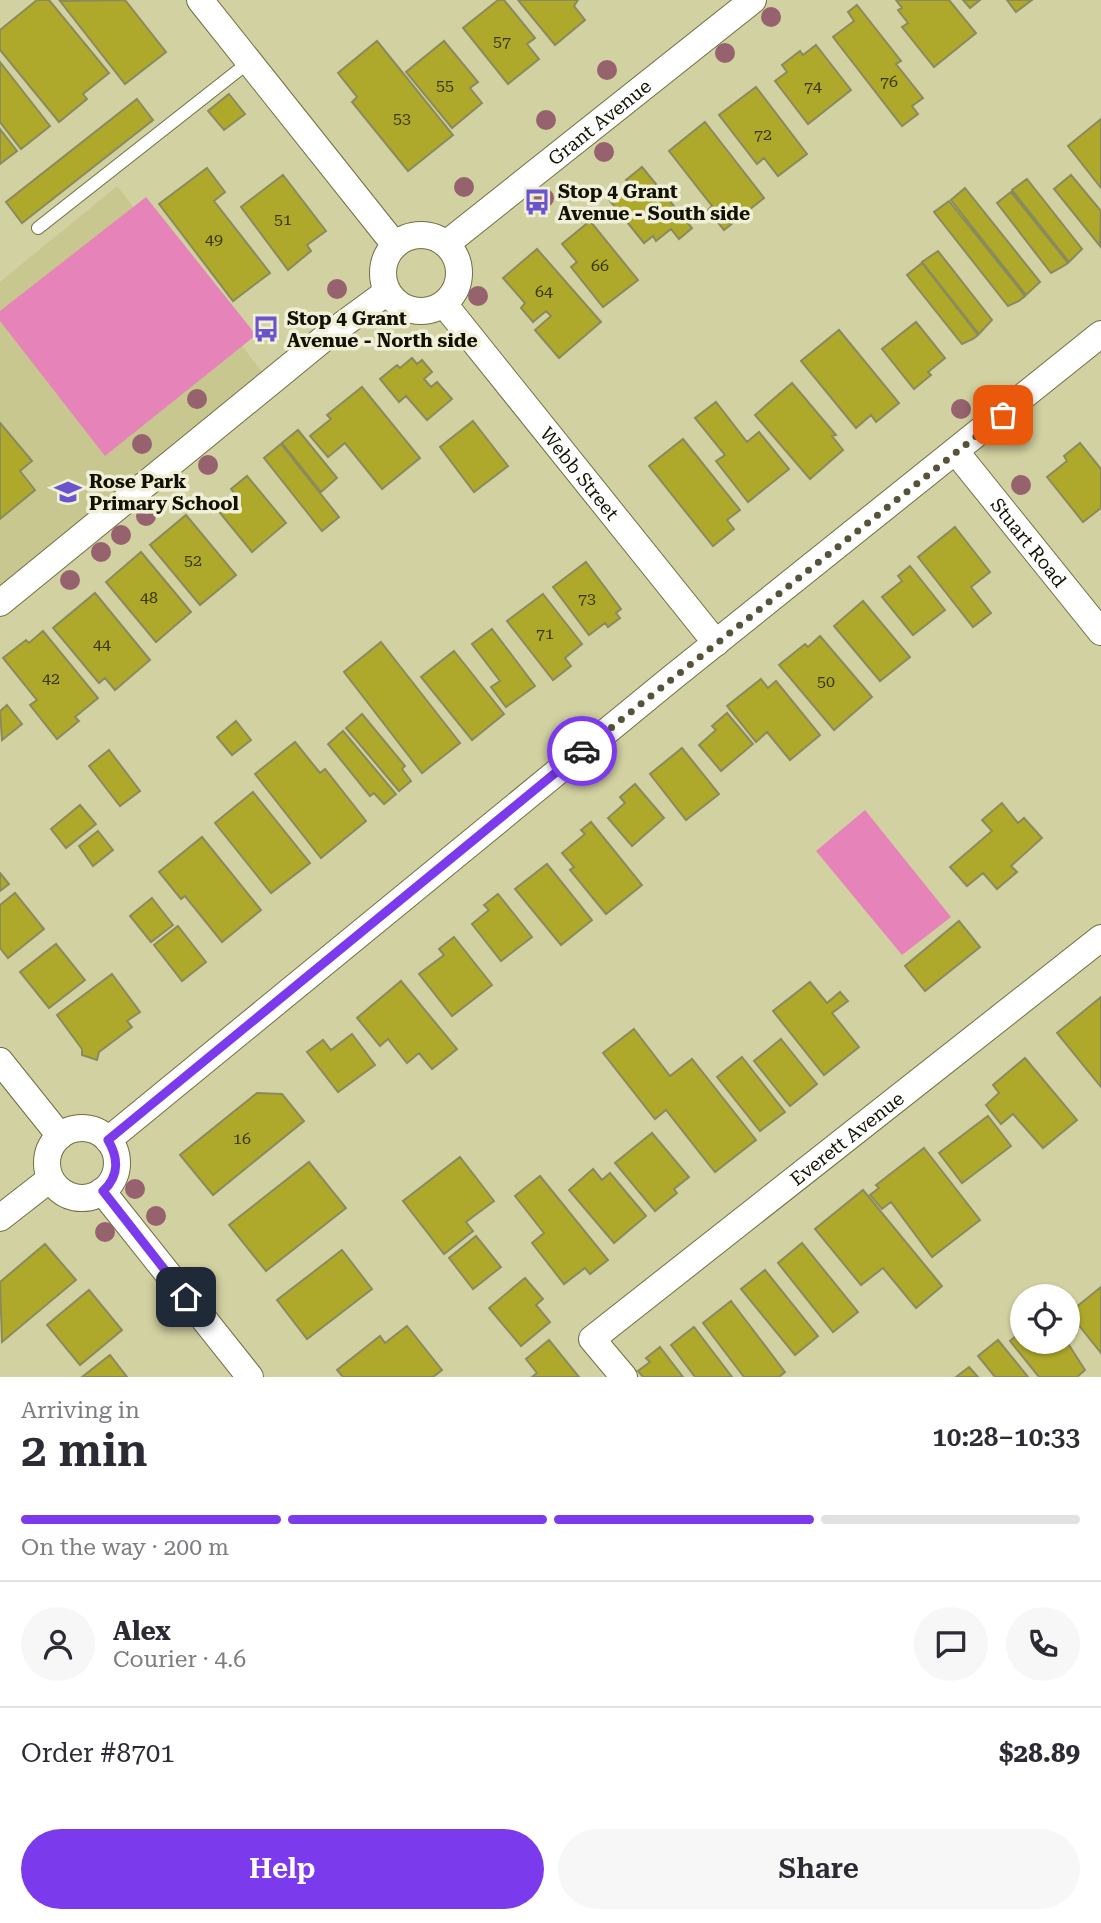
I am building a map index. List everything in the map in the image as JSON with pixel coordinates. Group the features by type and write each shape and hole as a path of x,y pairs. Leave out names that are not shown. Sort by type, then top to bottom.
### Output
{"street":[{"path":"200,0 395,245"},
{"name":"Grant Avenue","path":"446,244 753,0"},
{"path":"420,235 433,237 446,244 459,267 458,281 444,304 419,312 406,309 387,292 383,266 395,245 420,235"},
{"path":"0,603 327,336 387,292"},
{"name":"Webb Street","path":"444,304 716,643"},
{"path":"108,1140 716,643 1101,334"},
{"name":"Stuart Road","path":"956,452 1101,632"},
{"name":"Everett Avenue","path":"624,1377 592,1339 1101,938"},
{"path":"0,1061 60,1136"},
{"path":"82,1128 94,1130 108,1140 117,1163 115,1175 103,1191 79,1198 68,1195 50,1179 47,1155 60,1136 82,1128"},
{"path":"0,1218 50,1179"},
{"path":"103,1191 250,1377"}],"lane":[{"path":"38,229 249,62"}],"shaded area":[{"name":"Rose Park Primary School","path":"117,186 270,382 0,602 0,282"},
{"path":"146,197 256,335 105,456 0,321 0,311"},
{"path":"865,810 951,917 902,955 816,851"}],"building":[{"path":"37,0 49,0 109,73 83,94 87,99 59,122 0,50 0,30"},
{"path":"125,0 166,52 125,84 60,1"},
{"path":"498,0 504,0 535,38 527,44 539,59 508,84 463,28"},
{"path":"518,0 578,0 574,6 585,20 555,45"},
{"path":"896,0 949,0 976,33 934,67 902,27 908,23 898,10 902,8"},
{"path":"963,0 980,0 970,8"},
{"path":"1007,0 1032,0 1016,12"},
{"path":"857,5 901,61 896,64 923,98 912,106 918,114 902,126 833,37 854,21 848,12"},
{"path":"377,41 453,135 408,171 352,102 357,97 338,73"},
{"path":"444,41 478,82 470,88 482,103 452,128 406,72"},
{"path":"816,45 851,90 808,124 775,81 787,72 782,65 800,51 803,55"},
{"path":"0,62 50,126 21,149 0,122"},
{"path":"756,87 807,154 778,176 764,158 757,164 719,115"},
{"path":"229,94 245,114 224,130 208,111"},
{"path":"137,99 153,120 22,223 6,202"},
{"path":"1101,119 1101,188 1068,146"},
{"path":"705,122 764,198 724,230 708,210 712,206 669,151"},
{"path":"0,129 17,151 0,164"},
{"path":"642,167 692,228 679,239 671,229 656,241 653,236 644,243 610,201 632,184 626,180"},
{"path":"207,168 225,192 214,201 270,273 233,301 159,204"},
{"path":"283,175 326,231 307,245 311,251 288,270 241,207"},
{"path":"1071,175 1101,211 1100,246 1054,189"},
{"path":"1027,179 1082,249 1069,262 1012,190"},
{"path":"965,188 1040,282 1026,295 951,200"},
{"path":"1011,192 1068,263 1051,273 997,203"},
{"path":"949,201 1025,296 1019,301 1008,306 934,212"},
{"path":"590,221 638,280 603,307 571,267 577,262 562,244"},
{"path":"537,249 601,322 559,358 535,330 551,316 546,311 533,322 521,308 525,303 503,278"},
{"path":"938,251 992,320 979,334 922,262"},
{"path":"922,263 978,335 973,339 962,344 907,275"},
{"path":"916,322 945,358 928,372 931,375 914,389 882,349"},
{"path":"839,330 899,403 876,422 871,415 856,428 801,361"},
{"path":"412,358 417,364 422,360 432,372 424,379 431,387 437,382 452,399 427,420 406,396 399,402 380,379 397,365 400,368"},
{"path":"792,383 836,435 832,436 843,450 810,479 755,415"},
{"path":"362,387 420,458 382,489 345,443 328,457 310,436 331,419 327,415"},
{"path":"716,402 747,442 759,432 789,469 748,502 716,461 725,455 695,418"},
{"path":"473,421 508,466 474,492 440,447"},
{"path":"0,423 32,461 20,471 35,490 0,519"},
{"path":"298,430 337,478 321,492 282,443"},
{"path":"683,439 740,510 727,520 734,529 713,546 649,466"},
{"path":"1080,443 1101,469 1101,508 1083,522 1047,477 1067,461 1064,456"},
{"path":"281,444 339,517 322,531 264,458"},
{"path":"247,476 286,523 252,552 220,513 238,498 231,489"},
{"path":"186,515 236,575 200,605 150,545"},
{"path":"955,527 990,572 971,587 991,613 973,627 918,557"},
{"path":"141,552 191,612 156,642 106,582"},
{"path":"586,562 621,609 616,613 620,618 608,627 605,623 589,635 553,587"},
{"path":"910,566 945,610 913,635 882,597 902,581 898,576"},
{"path":"95,593 150,660 115,690 105,678 99,683 53,628"},
{"path":"543,594 582,644 565,658 571,666 553,680 507,621"},
{"path":"863,601 910,657 880,681 834,626"},
{"path":"492,629 535,686 506,707 491,687 500,681 472,644"},
{"path":"43,631 98,698 75,717 79,721 57,739 30,705 37,700 3,658 26,640 29,643"},
{"path":"820,636 872,697 834,730 779,665 805,644 808,647"},
{"path":"381,642 460,743 422,773 344,672"},
{"path":"454,651 504,714 472,740 421,677"},
{"path":"761,679 768,688 776,681 820,735 790,760 767,732 756,742 727,706"},
{"path":"7,705 22,724 2,740 0,711"},
{"path":"727,713 753,744 721,771 699,745 716,730 712,726"},
{"path":"362,714 405,766 402,769 411,781 399,791 346,728"},
{"path":"236,721 251,740 232,755 217,737"},
{"path":"343,731 396,794 384,804 374,793 370,796 328,744"},
{"path":"295,742 320,773 325,769 366,821 321,858 255,774"},
{"path":"682,748 719,794 686,820 650,774"},
{"path":"109,750 140,791 120,806 89,766"},
{"path":"635,784 664,818 632,846 608,818 625,803 620,797"},
{"path":"253,792 310,863 271,893 215,823"},
{"path":"1002,803 1018,823 1024,818 1042,838 1011,866 1017,872 997,889 983,873 967,886 950,867 992,831 982,820"},
{"path":"80,805 96,824 66,848 51,829"},
{"path":"591,822 642,885 606,914 570,870 574,867 562,853 585,834 581,830"},
{"path":"98,831 113,850 93,866 79,846"},
{"path":"202,837 261,910 222,942 185,896 181,899 159,872"},
{"path":"547,864 592,920 561,945 515,889"},
{"path":"0,873 9,884 0,891"},
{"path":"15,893 44,929 8,958 0,948 0,905"},
{"path":"498,894 532,937 501,961 472,924 489,910 484,905"},
{"path":"152,898 173,925 151,942 130,916"},
{"path":"959,921 980,947 925,991 905,966"},
{"path":"178,926 206,962 182,981 154,945"},
{"path":"454,937 492,985 452,1016 419,974 444,955 439,949"},
{"path":"56,944 85,980 49,1008 20,972"},
{"path":"112,974 140,1012 127,1021 132,1027 99,1052 97,1060 82,1055 82,1049 57,1015"},
{"path":"401,981 457,1049 432,1069 419,1053 407,1063 388,1039 380,1046 357,1018"},
{"path":"810,982 827,1003 840,992 848,1001 832,1013 859,1047 824,1075 773,1011"},
{"path":"1101,997 1101,1087 1057,1033"},
{"path":"634,1029 670,1076 692,1059 756,1140 715,1172 666,1110 655,1119 603,1053"},
{"path":"352,1034 375,1065 338,1092 307,1052 323,1040 331,1050"},
{"path":"781,1039 817,1084 790,1106 754,1061"},
{"path":"742,1057 785,1112 760,1131 717,1077"},
{"path":"1025,1058 1077,1120 1043,1148 1013,1114 1001,1124 986,1105 999,1093 993,1085"},
{"path":"257,1093 282,1094 304,1121 213,1195 180,1155"},
{"path":"988,1116 1011,1146 962,1183 939,1153"},
{"path":"652,1133 689,1177 674,1189 677,1193 655,1211 615,1163"},
{"path":"924,1148 980,1220 932,1257 891,1202 882,1209 870,1195 879,1188 876,1185"},
{"path":"460,1157 494,1201 466,1222 473,1231 444,1254 403,1201"},
{"path":"309,1162 346,1208 266,1271 229,1225"},
{"path":"593,1169 602,1180 610,1173 646,1216 614,1243 569,1190"},
{"path":"540,1176 608,1260 590,1274 585,1268 564,1284 532,1243 544,1233 515,1196"},
{"path":"863,1190 942,1286 916,1308 883,1268 861,1285 815,1229"},
{"path":"476,1236 501,1267 473,1289 449,1258"},
{"path":"802,1243 858,1312 833,1332 778,1263"},
{"path":"45,1244 76,1280 2,1342 0,1282"},
{"path":"342,1250 372,1289 307,1339 277,1300"},
{"path":"765,1270 818,1336 795,1355 741,1289"},
{"path":"525,1278 543,1299 536,1305 550,1322 521,1346 489,1308"},
{"path":"1101,1287 1101,1353 1080,1327 1080,1304"},
{"path":"89,1290 122,1330 80,1365 47,1325"},
{"path":"731,1301 785,1372 779,1377 744,1377 703,1323"},
{"path":"407,1326 442,1370 433,1377 343,1377 337,1370 380,1336 385,1343"},
{"path":"694,1327 732,1377 695,1377 671,1345"},
{"path":"549,1340 579,1377 532,1377 537,1373 526,1359"},
{"path":"998,1340 1028,1377 995,1377 978,1356"},
{"path":"660,1347 683,1377 643,1377 638,1371 650,1362 646,1358"},
{"path":"1020,1354 1075,1354 1085,1370 1077,1377 1039,1377"},
{"path":"110,1355 127,1377 82,1377"},
{"path":"969,1367 978,1377 956,1377"}],"way so far":[{"path":"582,751 1003,415"}],"place":[{"name":"Stop 4 Grant Avenue - South side","path":"537,202"},
{"name":"Stop 4 Grant Avenue - North side","path":"266,329"},
{"name":"Rose Park Primary School","path":"68,492"}],"route":[{"path":"186,1297 103,1191 115,1175 117,1163 108,1140 582,751"}]}
